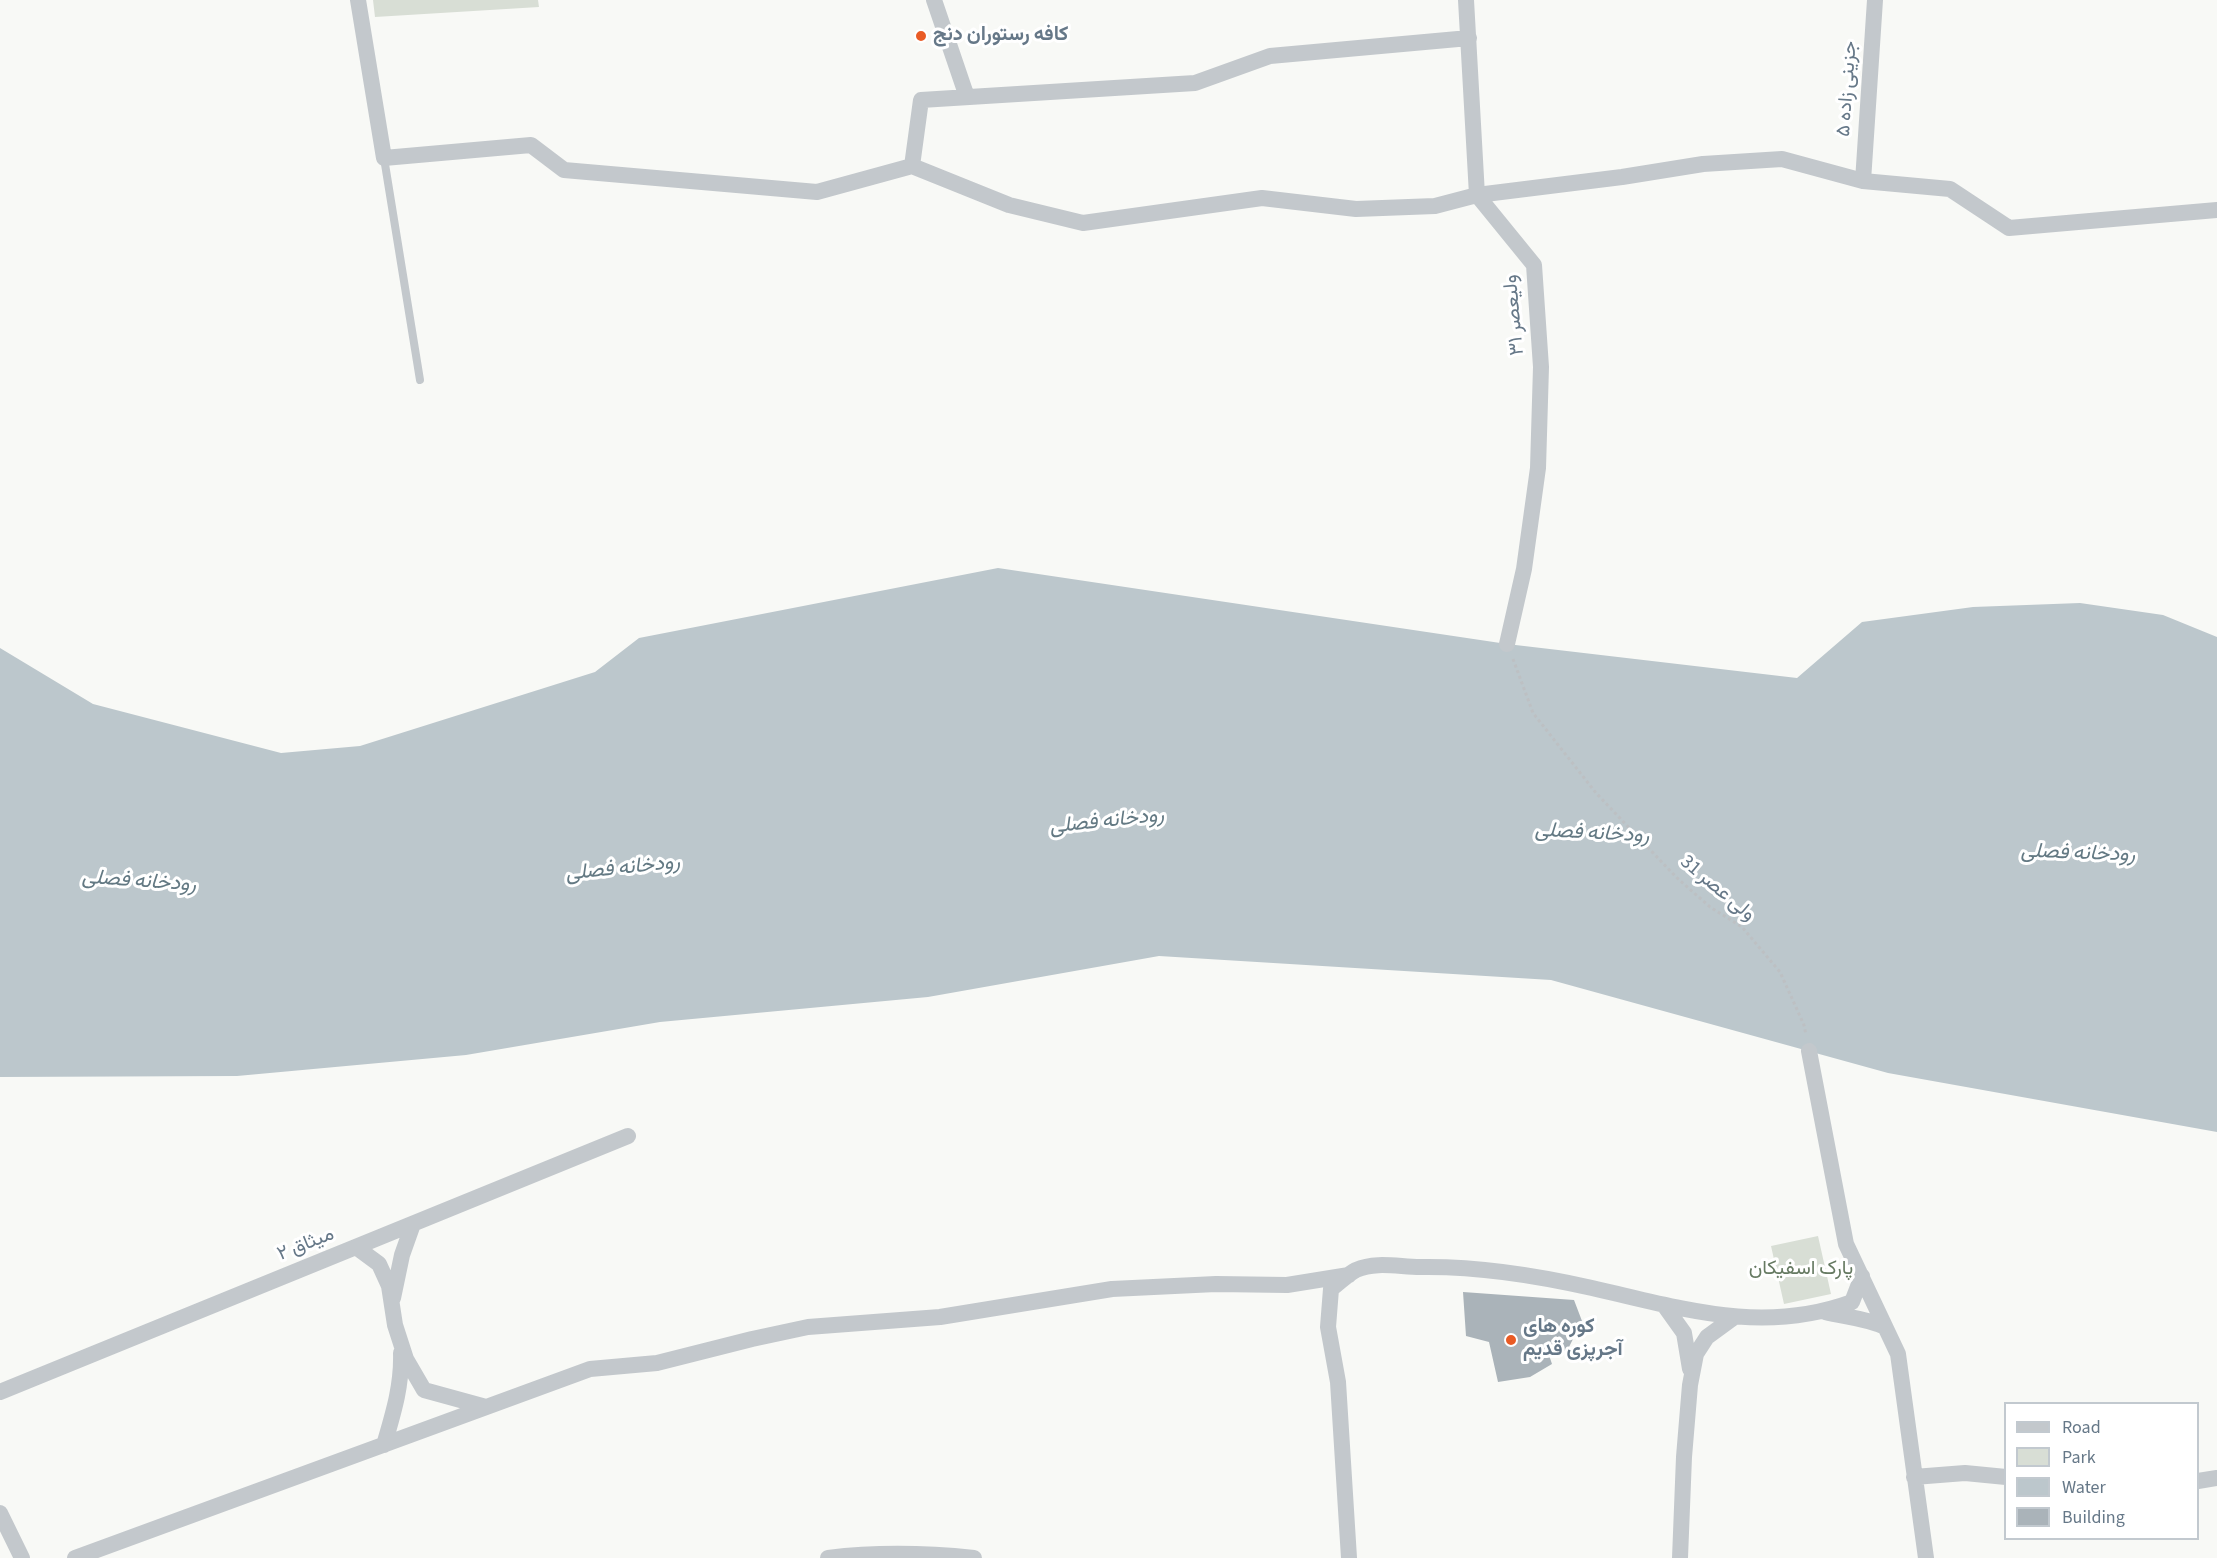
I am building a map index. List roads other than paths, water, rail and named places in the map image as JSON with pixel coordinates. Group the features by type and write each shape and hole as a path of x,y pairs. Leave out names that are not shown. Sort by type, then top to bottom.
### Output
{"street":[{"path":"358,0 384,158 531,145 564,170 817,192 912,166 1009,205 1083,223 1262,198 1356,209 1435,206 1477,195 1622,177 1702,164 1782,159 1863,181 1950,189 2009,228 2217,210"},
{"path":"934,0 967,97"},
{"path":"1466,0 1477,195"},
{"name":"جزینی زاده ۵","path":"1863,181 1875,0"},
{"path":"912,166 921,100 1194,83 1270,56 1468,38"},
{"name":"ولیعصر ۳۱","path":"1477,195 1534,265 1541,367 1538,468 1524,569 1507,644"},
{"path":"1809,1051 1846,1244 1898,1354 1926,1558"},
{"name":"میثاق ۲","path":"0,1392 628,1136"},
{"path":"392,1304 402,1256 414,1224"},
{"path":"356,1247 379,1264 389,1286 395,1325 406,1359 424,1390 487,1407"},
{"path":"1349,1558 1338,1382 1328,1327 1331,1289 1356,1270 1380,1264 1406,1267 1452,1266 1517,1273 1733,1318 1825,1312 1852,1302 1862,1276"},
{"path":"75,1558 92,1555 590,1369 657,1363 808,1327 940,1317 1112,1289 1216,1284 1287,1285 1349,1275"},
{"path":"1664,1305 1684,1332 1689,1360 1690,1385"},
{"path":"1825,1312 1852,1319 1870,1320 1885,1327"},
{"path":"1680,1558 1684,1457 1690,1385 1696,1354 1707,1337 1733,1318"},
{"path":"384,1445 398,1400 401,1343"},
{"path":"1914,1477 1965,1473 2004,1476"},
{"path":"2199,1481 2217,1479"},
{"path":"0,1513 22,1558"},
{"path":"828,1558 854,1555 924,1555 974,1558"}],"lane":[{"path":"384,158 420,380"}],"water":[{"name":"رودخانه فصلی","path":"998,568 1507,644 1797,678 1862,622 1973,607 2080,603 2163,615 2217,637 2217,1132 1888,1073 1551,980 1159,956 928,997 660,1022 466,1055 237,1076 0,1077 0,648 93,704 281,753 360,746 595,672 639,638"}],"place":[{"name":"کافه رستوران دنج","path":"921,36"},
{"name":"کوره های آجرپزی قدیم","path":"1511,1340"}],"park label":[{"name":"پارک اسفیکان","path":"1801,1270"}]}
